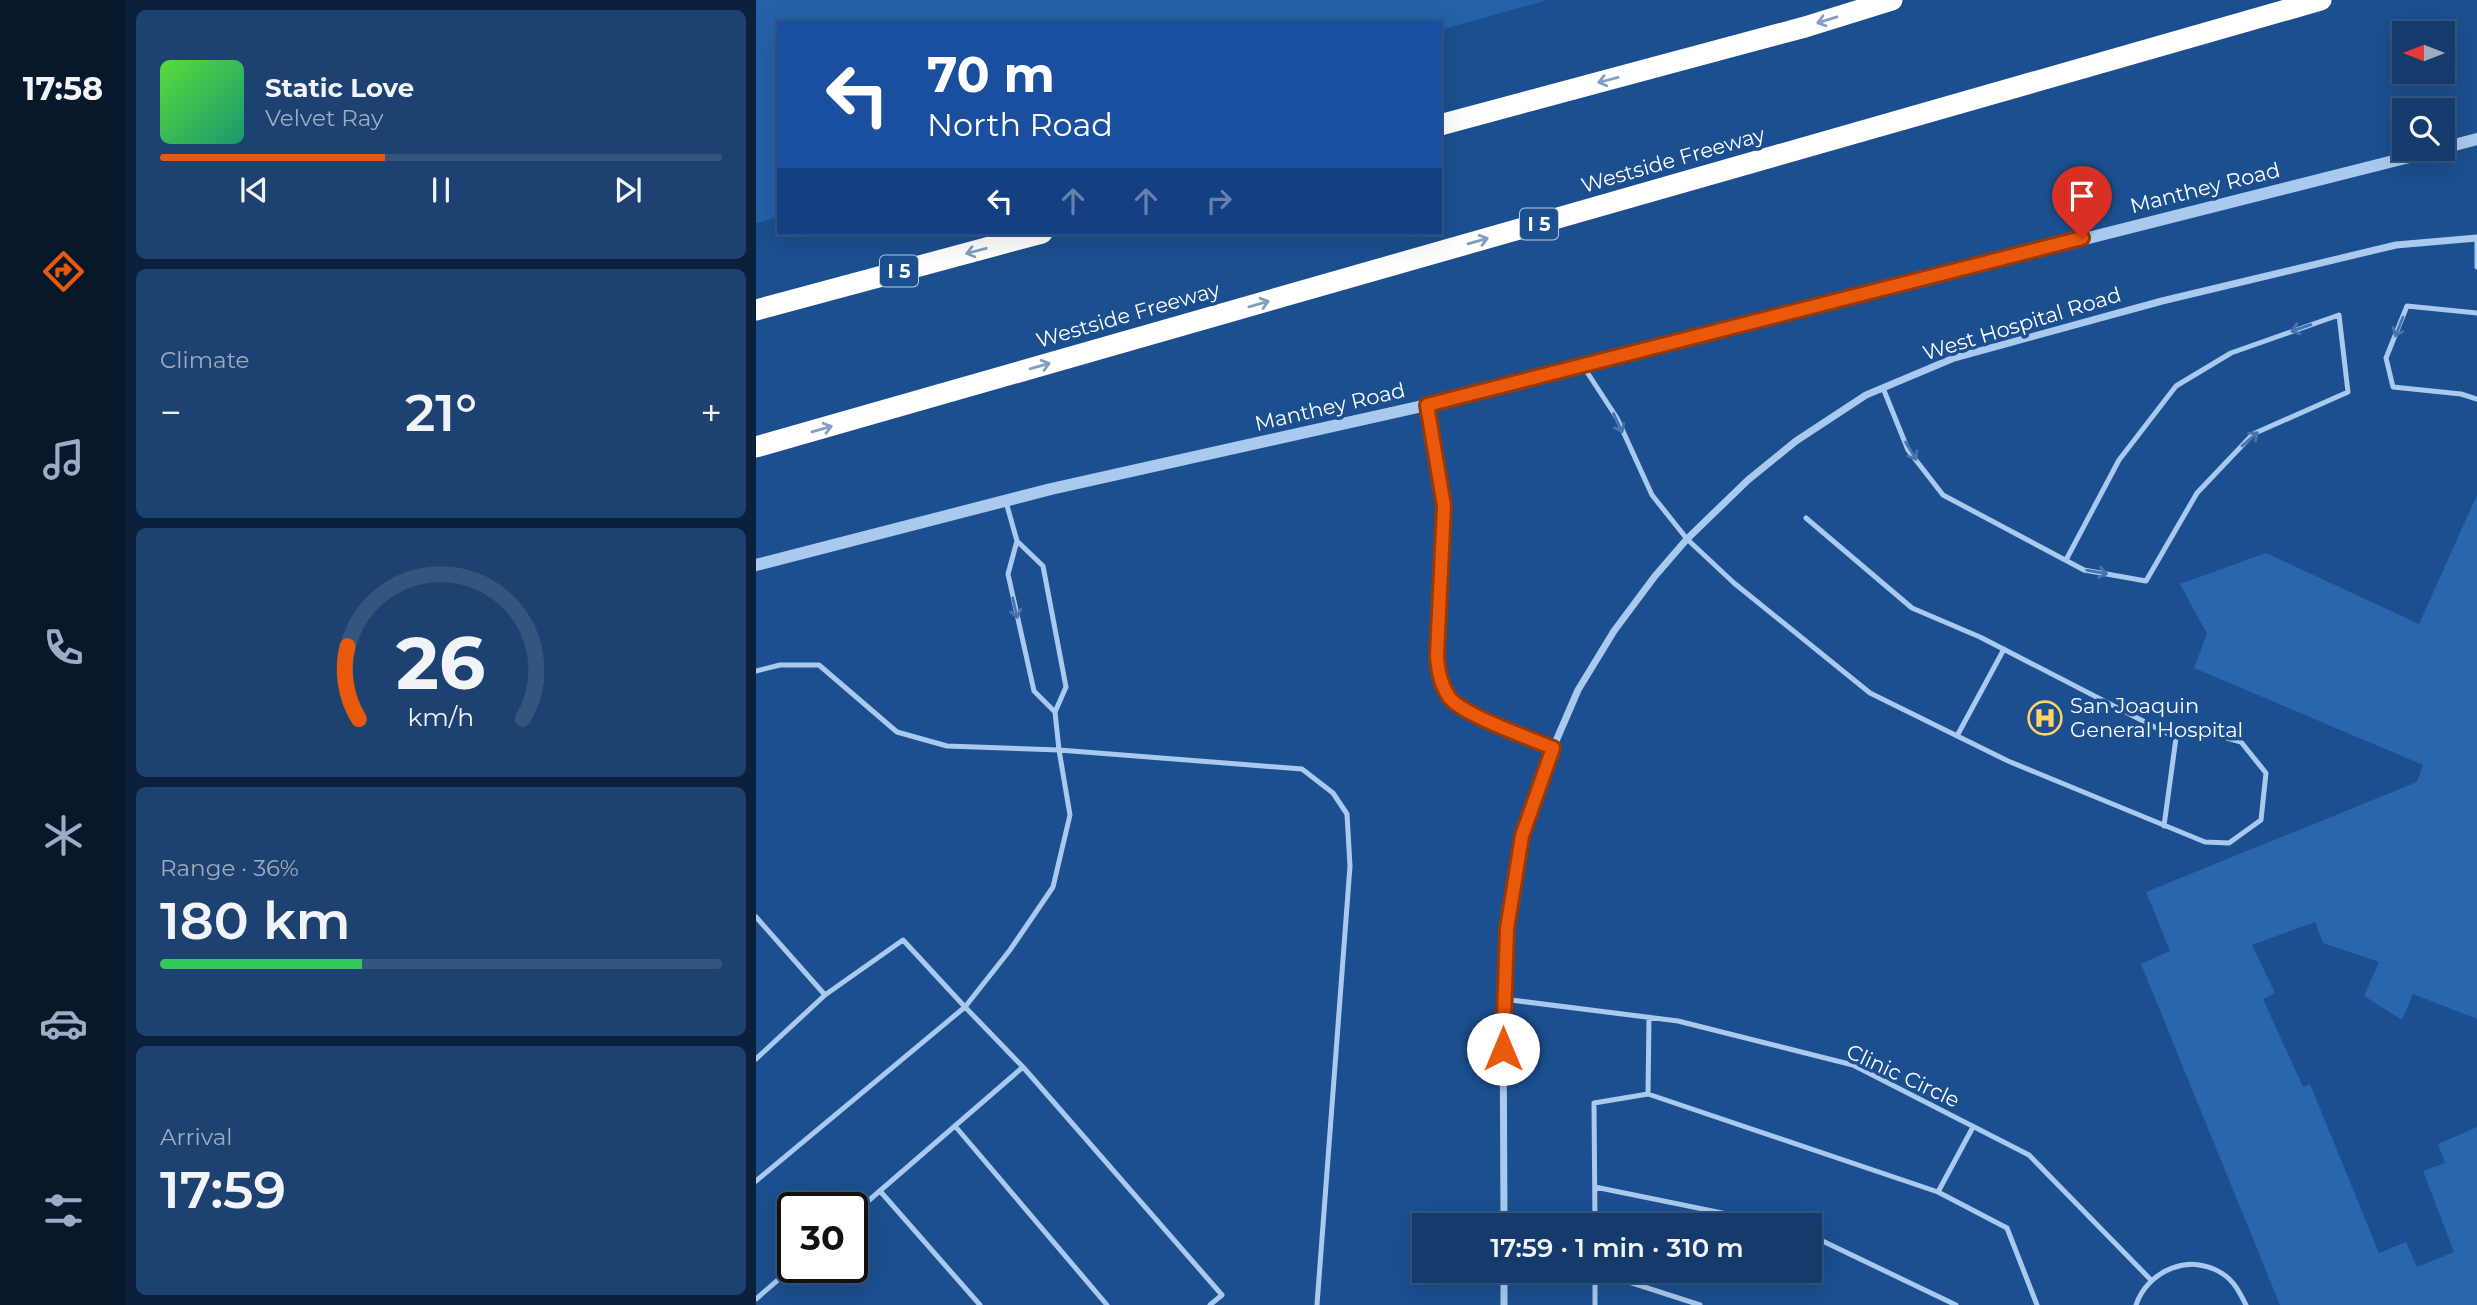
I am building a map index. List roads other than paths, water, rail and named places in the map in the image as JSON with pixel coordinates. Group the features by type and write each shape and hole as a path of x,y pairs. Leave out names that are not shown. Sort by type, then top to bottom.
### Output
{"highway":[{"path":"1442,124 1804,27 1892,0"},
{"name":"Westside Freeway","path":"756,447 2321,0"},
{"name":"I 5","path":"756,310 1035,235"}],"street":[{"name":"Manthey Road","path":"2455,145 2477,139"},
{"name":"Manthey Road","path":"756,565 1006,500 1427,405 2392,161"},
{"name":"West Hospital Road","path":"1504,1213 1503,999 1507,929 1522,836 1553,748 1578,690 1614,631 1687,539 1748,480 1797,441 1866,395 1954,358 2162,302 2396,246 2477,238"},
{"path":"1427,405 1444,506 1437,655 1439,677 1450,699 1463,709 1553,748"},
{"path":"1504,1283 1504,1305"}],"lane":[{"path":"2477,238 2477,267"},
{"path":"2477,313 2407,306 2386,358 2393,387 2460,394 2477,399"},
{"path":"1883,388 1908,450 1943,495 2084,570 2146,581 2197,493 2253,434 2348,392 2339,315 2231,353 2176,386 2119,460 2066,560"},
{"path":"1583,365 1613,411 1652,495 1687,539 1734,583 1870,693 2008,761 2206,842 2228,843 2261,820 2266,773 2241,742 2210,733 2176,738 2004,649 1912,608 1805,518"},
{"path":"1006,500 1017,541 1008,574 1034,691 1055,712"},
{"path":"756,1181 965,1007 1010,950 1053,887 1070,815 1055,712 1066,687 1043,566 1017,541"},
{"path":"1957,736 2004,649"},
{"path":"756,671 780,664 819,664 897,732 947,746 1059,750 1302,769 1333,793 1347,814 1350,866 1317,1305"},
{"path":"2164,826 2176,738"},
{"path":"756,917 825,995"},
{"path":"756,1059 825,995 903,940 1023,1067 1222,1295 1210,1305"},
{"name":"Clinic Circle","path":"1503,999 1678,1021 1853,1065 2029,1155 2151,1280"},
{"path":"1648,1094 1649,1017"},
{"path":"868,1201 1023,1067"},
{"path":"1594,1213 1594,1103 1648,1094 1938,1192 2007,1228 2037,1305"},
{"path":"955,1126 1107,1305"},
{"path":"1938,1192 1973,1127"},
{"path":"1594,1187 1722,1213"},
{"path":"880,1191 981,1305"},
{"path":"1822,1242 1955,1305"},
{"path":"2136,1305 2140,1294 2151,1280 2167,1269 2186,1264 2206,1266 2223,1274 2237,1287 2246,1305"},
{"path":"756,1299 777,1281"},
{"path":"1594,1283 1594,1305"},
{"path":"1631,1283 1700,1305"}],"place":[{"name":"San Joaquin General Hospital","path":"2045,718"}]}
